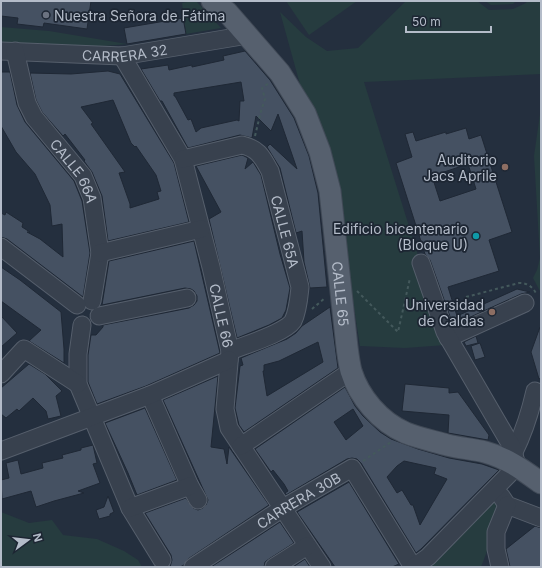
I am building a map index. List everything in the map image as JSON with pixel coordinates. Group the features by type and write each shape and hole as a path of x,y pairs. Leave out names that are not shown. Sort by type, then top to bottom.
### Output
{"main road":[{"name":"CALLE 65","path":"221,5 280,73 304,113 320,152 330,191 351,371 361,393 386,421 405,432 442,444 516,459 541,483"}],"street":[{"name":"CARRERA 32","path":"8,51 122,56 248,35"},
{"name":"CALLE 66A","path":"8,51 27,103 34,117 83,176 92,198 100,253 89,307 74,308 74,316 82,325 78,354 78,384"},
{"name":"CALLE 66","path":"122,56 183,160 201,229 230,355 225,409 229,428 322,567"},
{"path":"183,160 242,146 252,148"},
{"name":"CALLE 65A","path":"252,148 263,158 270,171 300,287 298,304 292,322"},
{"path":"100,253 201,229"},
{"path":"1,247 89,307 186,298"},
{"path":"421,263 448,338 516,459"},
{"path":"448,338 532,300"},
{"path":"1,451 150,395 279,332 292,322"},
{"path":"1,374 24,349 78,384 130,508 162,560"},
{"path":"241,446 351,371"},
{"path":"352,468 414,567 428,557 496,487 516,459 535,391"},
{"path":"130,508 194,493 150,395"},
{"name":"CARRERA 30B","path":"195,566 283,508 352,468"},
{"path":"496,487 507,505 541,518"},
{"path":"500,567 496,549 496,532 507,505"},
{"path":"274,567 307,546"}],"path":[{"path":"252,148 261,111 266,99 262,88 280,73"},
{"path":"292,322 307,314 340,284 350,283 398,332 412,269 421,263"},
{"path":"466,297 524,282 532,286 532,300"},
{"name":"CARRERA 30B","path":"352,468 405,432"}],"green space":[{"path":"196,1 221,28 186,34 182,3"},
{"path":"286,1 357,1 309,35"},
{"path":"406,1 477,1 489,10 513,9 526,3 527,1 541,1 541,74 364,82 446,345 405,348 360,346 335,186 301,88 280,12 306,37 327,51 358,48"},
{"path":"485,1 516,1 513,4 491,5"},
{"path":"1,27 49,31 127,44 80,46 1,42"},
{"path":"541,107 541,293 533,278 540,258 534,156"},
{"path":"494,497 499,503 494,533 481,567 427,567"},
{"path":"1,512 29,523 52,520 63,535 97,539 124,551 138,560 142,567 1,567"}],"building":[{"name":"Nuestra Señora de Fátima","path":"1,1 91,1 87,29 44,23 43,27 17,24 18,18 1,16"},
{"path":"183,18 186,34 127,44 124,28"},
{"path":"245,51 270,80 294,118 309,156 318,193 327,287 310,288 304,262 302,231 296,233 280,168 267,147 270,144 297,169 278,114 271,131 256,116 252,138 240,135 188,148 162,101 160,101 141,69 168,65 169,70 192,65 192,67 224,60 223,56","holes":["241,82 244,101 240,101 239,121 237,120 201,128 196,132 191,119 188,120 174,96 174,93"]},
{"path":"108,71 120,74 174,163 189,222 108,241 102,196 92,172 84,161 85,160 65,134 63,136 42,112 36,100 30,73 71,74","holes":["113,100 131,143 135,147 136,146 156,175 161,191 157,192 159,199 130,208 119,173 125,172 91,124 93,123 81,107"]},
{"path":"1,72 10,72 17,105 25,122 74,181 82,201 90,253 83,297 7,239 1,237 1,213 5,215 6,212 23,223 22,227 30,232 27,232 40,239 63,257 62,224 52,226 50,205 35,174 16,152 1,126"},
{"name":"Edificio bicentenario (Bloque U)","path":"466,128 469,139 481,135 512,232 489,240 499,271 448,287 457,316 517,289 530,292 521,294 453,325 430,260 425,254 396,163 412,157 405,134 413,132 416,141 446,132 446,134","holes":["468,164 476,189 440,201 432,176"]},
{"path":"242,155 248,158 245,169 253,162 261,175 280,254 290,288 286,310 282,318 237,338 209,219 221,212 196,166"},
{"path":"194,241 220,353 146,386 97,404 88,382 88,355 91,335 96,335 103,325 189,308 197,301 197,296 194,291 185,288 102,305 109,261"},
{"path":"1,267 61,312 64,363 29,341 41,330 1,301"},
{"path":"330,307 338,368 244,432 239,425 235,408 240,366 243,365 241,358 287,339 296,333 302,326","holes":["318,342 323,362 267,396 263,371 264,365 279,361"]},
{"path":"1,316 17,333 1,347"},
{"path":"540,327 541,378 539,379 531,352"},
{"path":"476,336 478,343 466,346 464,342"},
{"path":"480,343 485,357 475,360 471,346"},
{"path":"29,364 45,374 62,391 56,396 61,416 48,419 46,411 33,398 19,411 17,409 6,418 1,414 1,388"},
{"path":"218,376 211,447 224,449 227,464 229,447 269,505 188,559 184,565 180,567 170,567 172,560 171,555 145,513 186,498 193,508 198,510 206,505 208,500 163,400"},
{"path":"405,384 449,388 449,393 458,392 489,435 488,440 448,433 449,415 402,411"},
{"path":"345,387 355,406 363,416 380,432 391,439 449,458 482,464 499,470 416,553 361,463 357,459 347,459 286,495 285,493 288,491 284,484 273,470 271,472 255,449","holes":["353,409 363,426 346,440 334,422","404,461 436,468 434,474 447,479 420,525 413,505 411,505 402,490 397,493 387,477"]},
{"path":"145,408 177,480 137,495 105,423"},
{"path":"93,445 97,463 93,464 100,483 78,491 84,493 36,507 31,491 2,499 1,480 9,478 6,463 18,460 21,474 43,468 42,463 63,458 62,455"},
{"path":"349,482 399,564 392,567 335,567 297,512"},
{"path":"108,496 114,512 110,514 110,516 99,519 96,510 104,507"},
{"path":"280,522 294,543 265,562 264,567 211,567"},
{"path":"535,526 541,528 541,567 510,567 506,549"},
{"path":"305,559 310,567 293,567"}],"place":[{"name":"Nuestra Señora de Fátima","path":"46,15"},
{"name":"Auditorio Jacs Aprile","path":"505,167"},
{"name":"Edificio bicentenario (Bloque U)","path":"476,236"},
{"name":"Universidad de Caldas","path":"492,312"}]}
